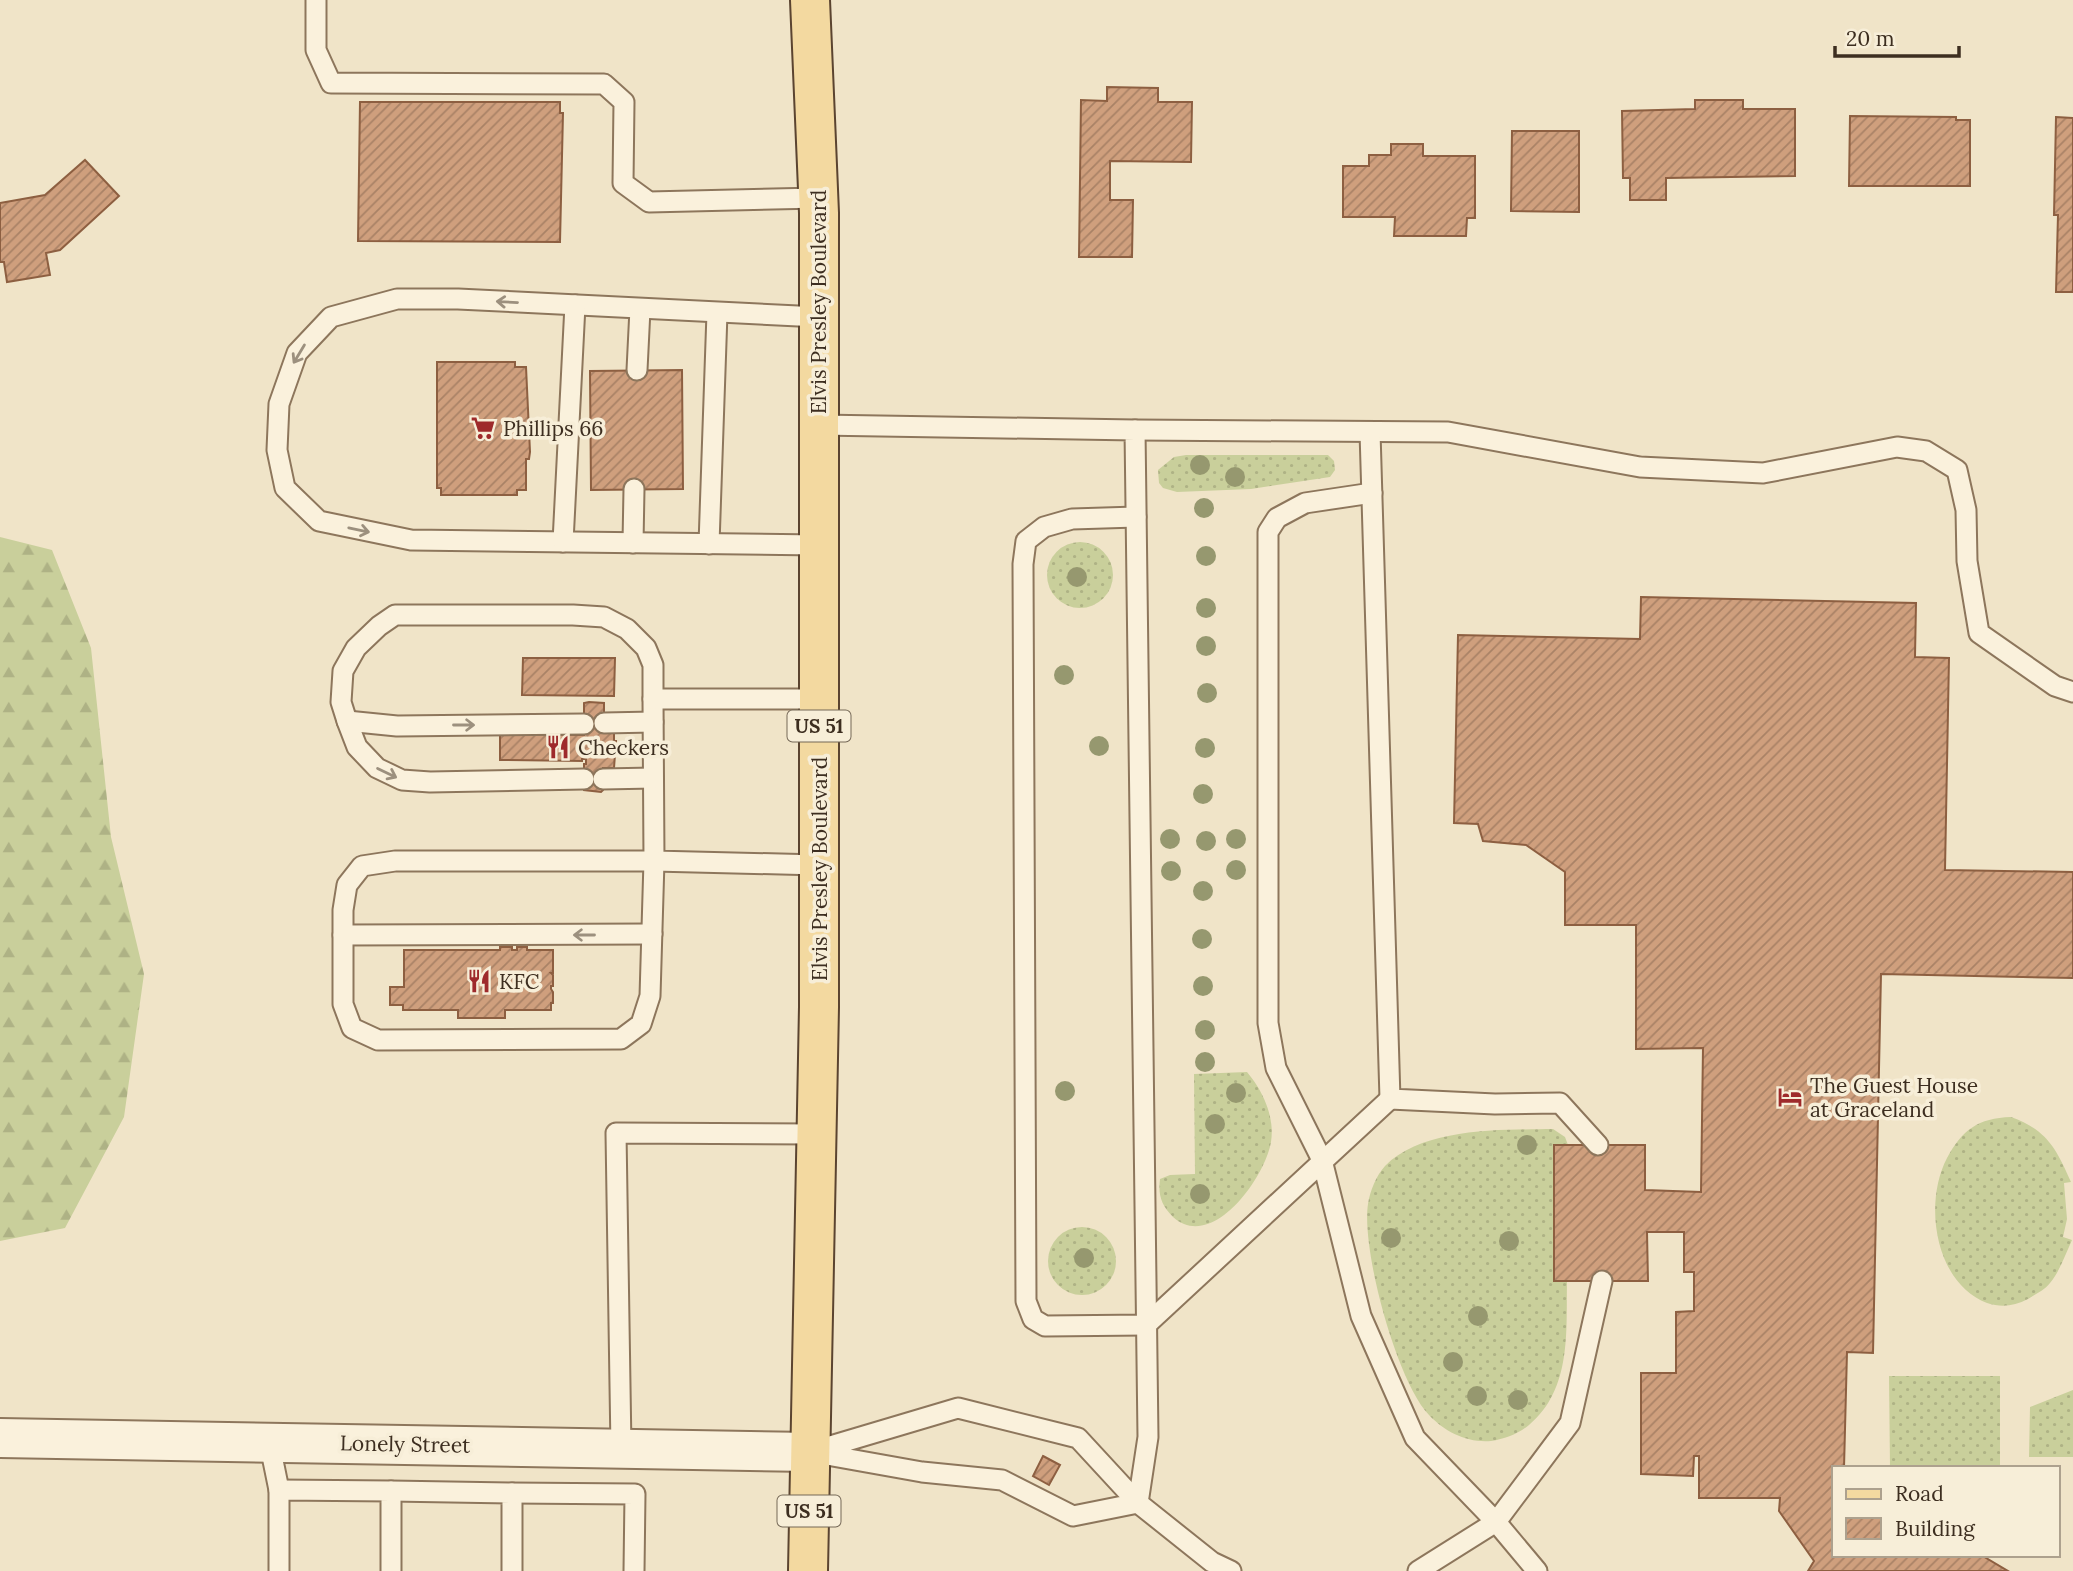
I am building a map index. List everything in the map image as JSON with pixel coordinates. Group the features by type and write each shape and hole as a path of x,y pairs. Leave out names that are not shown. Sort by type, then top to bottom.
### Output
{"main road":[{"name":"Elvis Presley Boulevard","path":"808,1571 817,1134 819,865 818,198 810,0"}],"street":[{"name":"Lonely Street","path":"0,1438 810,1451"}],"lane":[{"path":"316,0 316,50 331,83 604,84 624,102 623,183 649,202 818,198"},
{"path":"819,317 458,299 397,299 331,317 297,353 279,404 277,450 285,488 319,522 411,540 819,545"},
{"path":"563,542 575,305"},
{"path":"637,370 640,309"},
{"path":"709,544 717,313"},
{"path":"819,425 1448,432 1640,467 1763,472 1897,447 1926,451 1957,470 1966,510 1967,561 1979,633 2055,686 2073,692"},
{"path":"1135,430 1148,1437 1138,1503"},
{"path":"1370,432 1390,1098"},
{"path":"633,543 634,489"},
{"path":"1372,493 1305,503 1277,518 1268,532 1268,1023 1276,1068 1322,1160 1361,1316 1415,1438 1496,1522 1537,1571"},
{"path":"1136,517 1072,519 1044,527 1026,541 1023,564 1026,1301 1033,1319 1045,1326 1146,1325 1390,1098 1495,1104 1560,1103 1598,1145"},
{"path":"583,779 430,782 401,780 377,768 357,747 341,702 343,671 356,648 395,615 573,615 604,617 627,629 646,648 653,665 654,861 650,996 641,1024 621,1039 378,1040 352,1028 342,1004 342,910 346,885 362,866 395,861 654,861 819,865"},
{"path":"653,699 819,699"},
{"path":"346,721 397,726 653,722"},
{"path":"603,779 653,778"},
{"path":"342,935 652,934"},
{"path":"621,1448 616,1133 817,1134"},
{"path":"1418,1571 1496,1522 1570,1423 1602,1280"},
{"path":"810,1451 958,1408 1078,1438 1138,1503 1212,1562 1231,1571"},
{"path":"270,1441 279,1490 279,1571"},
{"path":"810,1451 922,1472 1002,1480 1073,1516 1138,1503"},
{"path":"279,1490 635,1494 634,1571"},
{"path":"391,1491 391,1571"},
{"path":"512,1493 512,1571"}],"green space":[{"path":"1328,455 1334,461 1335,470 1330,477 1251,489 1177,492 1163,488 1159,483 1158,470 1174,457"},
{"path":"0,537 52,550 91,648 111,837 144,974 124,1117 65,1228 0,1241"},
{"path":"1073,542 1087,542 1099,547 1108,556 1113,575 1111,588 1104,599 1087,608 1073,608 1061,603 1052,594 1047,582 1047,568 1052,556 1061,547"},
{"path":"1247,1072 1263,1096 1269,1114 1272,1133 1267,1157 1248,1191 1234,1206 1220,1218 1204,1225 1188,1225 1173,1217 1166,1208 1161,1200 1159,1185 1160,1179 1170,1175 1195,1174 1194,1074"},
{"path":"2011,1117 2042,1134 2060,1159 2071,1182 2064,1183 2067,1219 2063,1237 2072,1240 2060,1268 2048,1285 2023,1301 2003,1306 1992,1305 1969,1293 1955,1278 1938,1240 1935,1219 1940,1177 1947,1158 1959,1140 1980,1123"},
{"path":"1553,1129 1565,1137 1568,1145 1554,1145 1554,1281 1567,1281 1566,1339 1560,1377 1543,1411 1525,1428 1511,1436 1491,1441 1465,1438 1442,1427 1429,1415 1405,1375 1384,1314 1370,1252 1367,1225 1370,1194 1385,1166 1401,1153 1421,1144 1464,1133"},
{"path":"1082,1227 1095,1230 1106,1237 1113,1248 1116,1261 1113,1274 1106,1285 1095,1292 1082,1295 1069,1292 1058,1285 1051,1274 1048,1261 1051,1248 1058,1237 1069,1230"},
{"path":"1889,1376 2000,1376 2000,1466 1890,1466"},
{"path":"2073,1390 2073,1457 2029,1457 2030,1407"}],"building":[{"path":"1107,87 1158,88 1158,102 1192,102 1191,162 1110,161 1110,200 1133,200 1132,257 1079,257 1081,100 1107,101"},
{"path":"1695,100 1743,100 1743,109 1795,109 1795,176 1666,178 1666,200 1630,200 1630,178 1623,178 1622,111 1695,109"},
{"path":"360,102 560,102 560,113 563,113 560,242 358,241"},
{"path":"1850,116 1956,117 1956,120 1970,120 1970,186 1849,186"},
{"path":"2056,117 2073,118 2073,292 2056,292"},
{"path":"1512,131 1579,131 1579,212 1511,211"},
{"path":"1391,144 1423,144 1423,156 1475,156 1475,218 1467,218 1466,236 1394,236 1395,217 1343,217 1343,166 1369,166 1369,155 1391,155"},
{"path":"85,160 119,196 60,250 46,253 50,275 7,282 4,262 0,262 0,203 45,195"},
{"name":"Phillips 66","path":"437,362 515,362 515,367 526,367 530,452 529,459 526,459 526,490 517,490 517,495 441,495 441,488 437,488"},
{"name":"Phillips 66","path":"682,370 683,489 591,490 590,371"},
{"name":"The Guest House at Graceland","path":"1641,597 1916,603 1915,657 1949,658 1945,870 2073,872 2073,978 1881,974 1873,1353 1847,1352 1844,1466 1832,1466 1832,1557 1984,1557 2008,1571 1808,1571 1814,1561 1779,1511 1780,1498 1699,1498 1699,1456 1694,1456 1693,1476 1641,1474 1641,1373 1676,1373 1676,1312 1694,1311 1694,1272 1684,1272 1684,1232 1647,1232 1648,1281 1554,1281 1554,1145 1645,1145 1645,1190 1701,1192 1703,1048 1636,1049 1636,925 1565,925 1565,872 1526,845 1483,841 1478,824 1454,823 1458,635 1640,639"},
{"path":"523,658 615,658 614,696 522,695"},
{"name":"Checkers","path":"584,703 604,703 604,727 614,727 616,741 614,768 603,768 601,792 584,790 586,759 500,760 500,734 584,735"},
{"name":"KFC","path":"500,947 512,947 512,950 527,947 527,950 553,950 551,1010 505,1010 505,1018 458,1018 458,1010 403,1010 403,1005 390,1005 390,987 404,987 404,950 500,950"},
{"path":"1043,1456 1060,1465 1049,1485 1033,1476"}],"place":[{"name":"Phillips 66","path":"483,428"},
{"name":"Checkers","path":"558,747"},
{"name":"KFC","path":"479,981"},
{"name":"The Guest House at Graceland","path":"1790,1097"}]}
